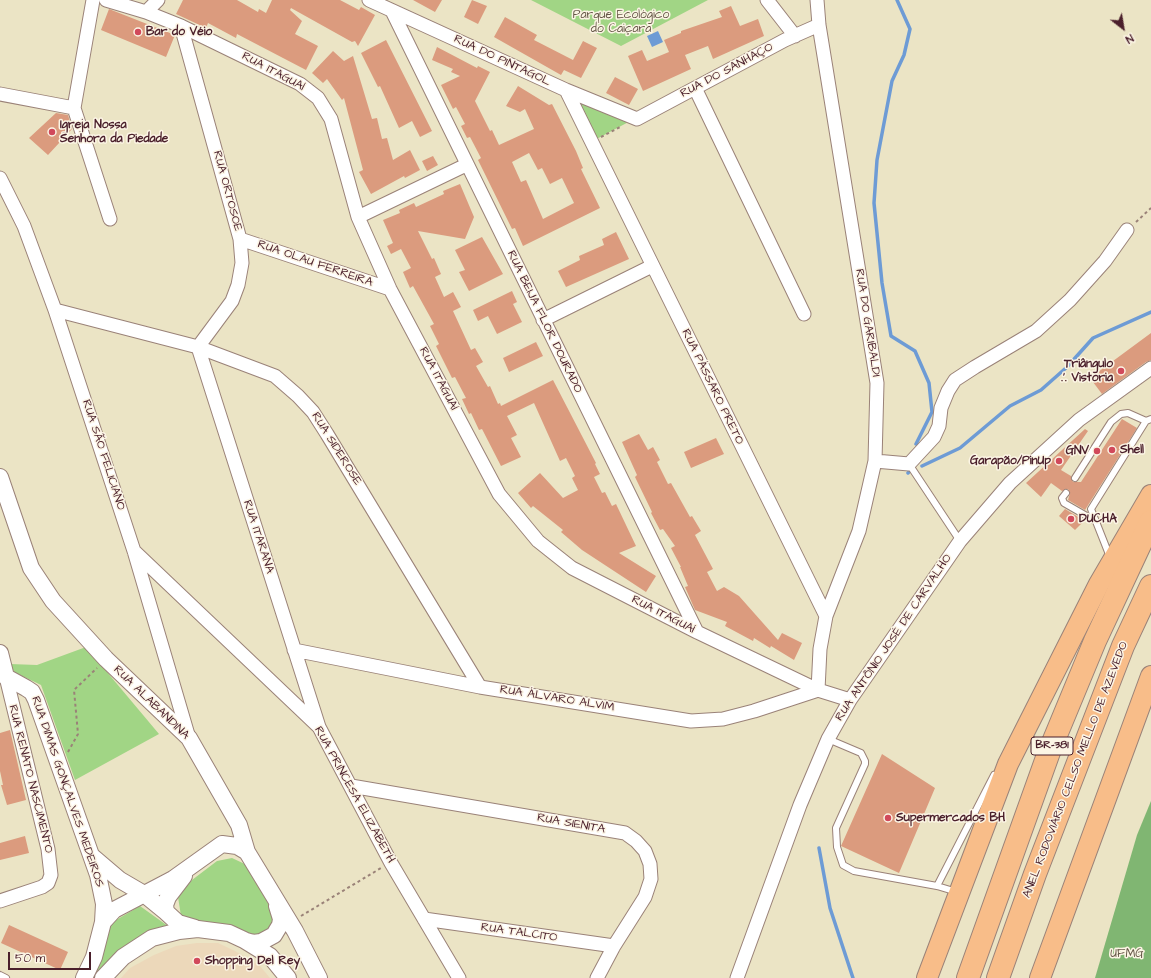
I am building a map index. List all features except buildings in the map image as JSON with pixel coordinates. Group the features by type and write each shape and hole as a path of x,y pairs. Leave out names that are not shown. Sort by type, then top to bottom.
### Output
{"highway":[{"name":"BR-381","path":"968,978 1049,752 1095,641 1151,521"},
{"name":"ANEL RODOVIÁRIO CELSO MELLO DE AZEVEDO","path":"998,978 1035,874 1120,653 1151,586"}],"main road":[{"path":"927,978 1008,764 1099,584 1151,495"},
{"path":"1040,978 1151,676"}],"street":[{"path":"93,0 74,108 110,219"},
{"name":"RUA ITAGUAÍ","path":"106,0 146,12 181,26 300,84 318,98 331,119 358,217 390,289 499,494 538,541 572,568 697,632 818,690 850,700"},
{"path":"146,12 158,0"},
{"name":"RUA DO PINTAGOL","path":"369,0 566,90 637,119"},
{"path":"767,0 795,36"},
{"name":"RUA DO GARIBALDI","path":"817,0 819,25 877,383 875,461 859,531 826,616"},
{"name":"RUA BEIJA FLOR DOURADO","path":"392,11 466,165 697,632"},
{"name":"RUA DO SANHAÇO","path":"637,119 795,36 819,25"},
{"name":"RUA ORTOSOE","path":"181,26 240,239 242,263 238,285 232,300 198,347"},
{"path":"695,88 804,314"},
{"name":"RUA PÁSSARO PRETO","path":"566,90 826,616"},
{"path":"0,94 74,108"},
{"path":"358,217 466,165"},
{"name":"RUA SÃO FELICIANO","path":"0,178 24,226 55,310 134,551 189,738"},
{"path":"875,461 909,464 934,437 939,426 941,408 948,391 955,380 1036,331 1070,300 1104,261 1127,230"},
{"name":"RUA OLAU FERREIRA","path":"240,239 390,289"},
{"path":"543,320 652,266"},
{"name":"RUA SIDEROSE","path":"55,310 198,347 275,376 313,412 480,687"},
{"name":"RUA ITARANA","path":"198,347 319,727"},
{"name":"RUA ANTÔNIO JOSÉ DE CARVALHO","path":"737,978 800,805 828,738 850,700 960,541 1010,483 1079,420 1151,368"},
{"name":"RUA ALABANDINA","path":"0,476 31,568 53,601 106,659 189,738 239,825 247,852 276,902 290,922 319,978"},
{"name":"RUA PRINCESA ELIZABETH","path":"134,551 319,727 391,863 459,978"},
{"path":"818,690 820,649 826,616"},
{"name":"RUA ÁLVARO ALVIM","path":"294,650 480,687 691,721 723,719 754,711 818,690"},
{"name":"RUA RENATO NASCIMENTO","path":"0,653 51,866 51,875 48,882 36,889 0,901"},
{"name":"RUA DIMAS GONÇALVES MEDEIROS","path":"6,677 26,688 36,700 102,887 104,904 103,922 94,958 84,978"},
{"name":"RUA SIENITA","path":"351,786 625,833 636,841 644,851 650,864 651,879 645,897 614,946 597,978"},
{"path":"103,922 114,910 190,868 214,848 222,844 237,846 247,852"},
{"path":"91,855 120,880 144,894 178,923 198,929 229,933 253,943 261,942 274,935 280,925 281,919 276,902"},
{"path":"166,912 165,904 168,897 190,868"},
{"name":"RUA TALCITO","path":"424,919 614,946"},
{"path":"103,978 123,957 152,938 179,931 198,929"},
{"path":"244,940 270,956 288,978"}],"lane":[{"path":"1075,478 1111,422 1120,414 1128,413 1149,420 1091,509 1113,562"},
{"path":"909,464 960,541"},
{"path":"1066,493 1062,498 1064,503 1096,522"},
{"path":"1007,750 1024,732"},
{"path":"828,738 861,754 865,760 865,764 836,828 837,847 843,865 854,871 937,886 960,893"},
{"path":"937,886 996,770"},
{"path":"0,975 6,978"}],"path":[{"path":"591,142 637,119"},
{"path":"1127,230 1151,208"},
{"path":"59,768 78,734 74,690 106,659"},
{"path":"290,922 391,863"}],"shaded area":[{"name":"Shopping Del Rey","path":"197,943 218,943 235,951 260,966 270,978 121,978 130,968 154,955 176,946"}],"green space":[{"name":"Parque Ecológico do Caiçara","path":"531,0 708,0 621,46"},
{"path":"568,91 636,118 591,142"},
{"path":"86,647 159,734 75,780 41,685 14,672 10,664 37,665"},
{"name":"UFMG","path":"1151,801 1151,978 1095,978 1137,835"},
{"path":"232,858 249,866 276,919 272,929 260,935 190,925 181,916 178,897 192,880 217,861"},
{"path":"140,906 172,929 99,977 96,969 105,935 111,923"}],"water":[{"path":"658,31 663,42 652,47 647,36"}],"waterway":[{"path":"897,0 910,29 904,55 892,81 877,160 874,203 882,283 891,336 915,351 929,383 932,412 916,444"},
{"path":"922,466 960,448 1010,406 1041,390 1067,367 1093,338 1151,312"},
{"path":"819,848 830,908 853,978"}],"place":[{"name":"Bar do Véio","path":"138,32"},
{"name":"Igreja Nossa Senhora da Piedade","path":"52,132"},
{"name":"Triângulo .'. Vistoria","path":"1121,371"},
{"name":"Shell","path":"1112,450"},
{"name":"GNV","path":"1097,451"},
{"name":"Garapão/PinUp","path":"1059,461"},
{"name":"DUCHA","path":"1071,519"},
{"name":"Supermercados BH","path":"888,818"},
{"name":"Shopping Del Rey","path":"197,961"}]}
